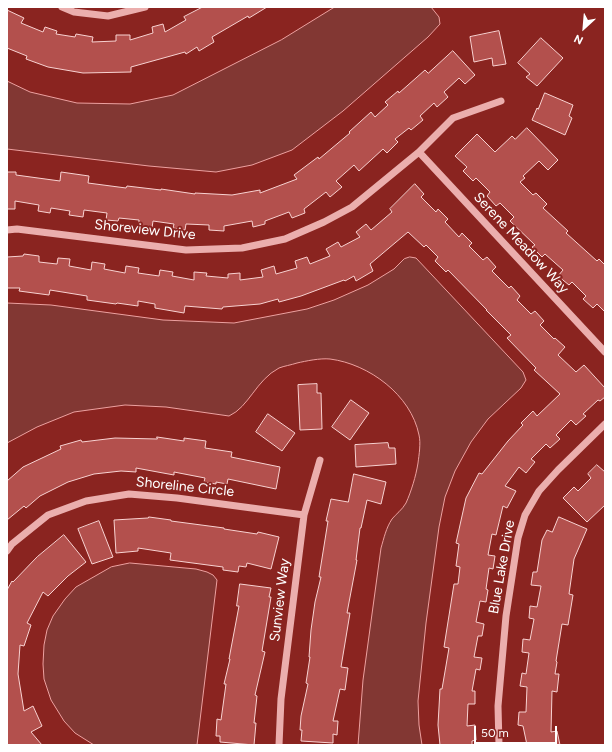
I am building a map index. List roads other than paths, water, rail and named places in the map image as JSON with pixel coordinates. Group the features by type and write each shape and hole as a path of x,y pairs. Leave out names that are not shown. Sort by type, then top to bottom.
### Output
{"street":[{"path":"62,7 74,12 108,16 145,7"},
{"name":"Shoreview Drive","path":"7,230 17,229 186,250 242,248 285,239 324,222 352,207 419,152 453,118 501,100"},
{"name":"Serene Meadow Way","path":"419,152 605,352"},
{"name":"Blue Lake Drive","path":"500,745 498,706 506,616 518,538 525,515 539,491 558,470 605,424"},
{"name":"Sunview Way","path":"279,745 281,699 304,515 320,460"},
{"name":"Shoreline Circle","path":"7,551 12,544 48,515 86,501 129,494 176,498 304,515"}]}
